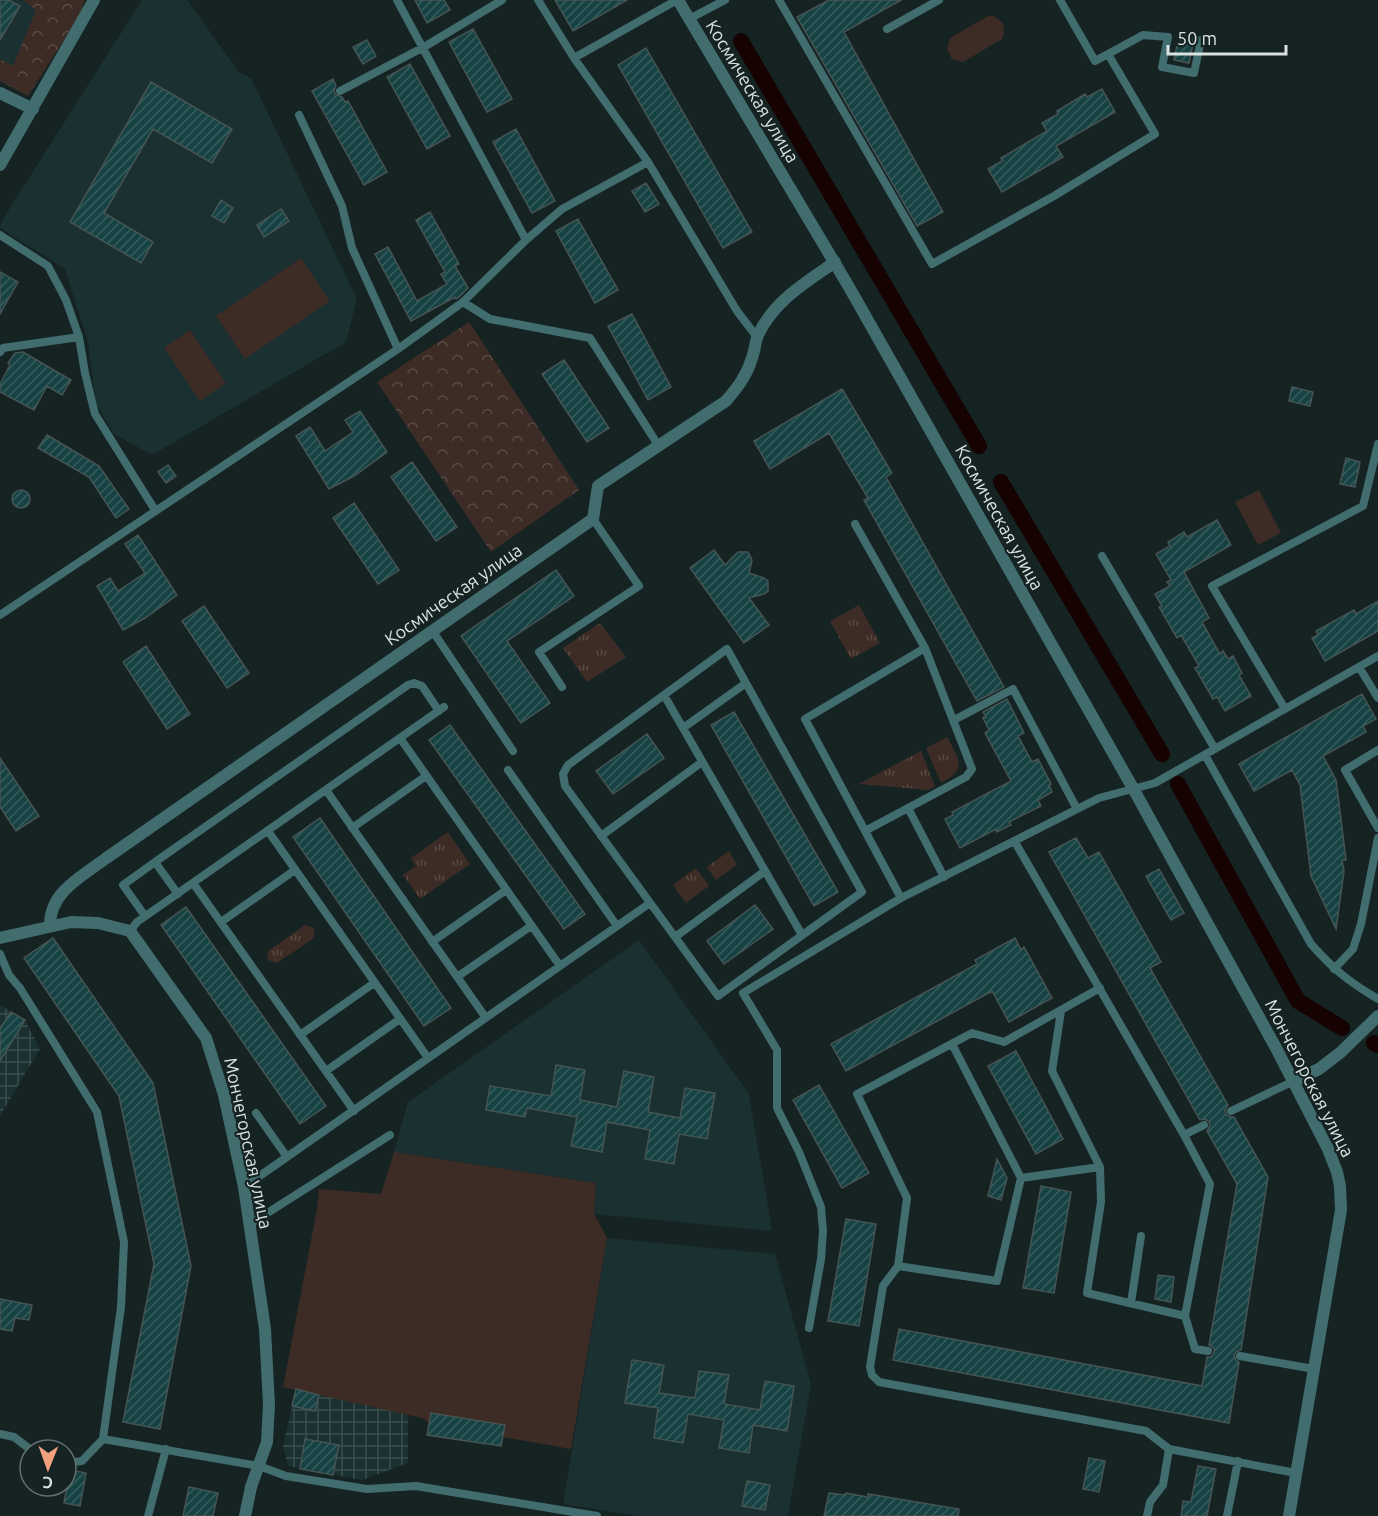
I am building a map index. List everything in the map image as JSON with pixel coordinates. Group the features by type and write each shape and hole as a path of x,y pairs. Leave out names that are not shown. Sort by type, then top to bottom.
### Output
{"street":[{"path":"0,165 94,0"},
{"name":"Космическая улица","path":"677,0 835,262 1134,790"},
{"path":"0,93 33,109"},
{"path":"593,519 598,486 726,400 742,382 752,359 757,337 771,312 790,293 835,262"},
{"name":"Космическая улица","path":"50,925 52,908 60,893 105,859 593,519"},
{"name":"Мончегорская улица","path":"1134,790 1294,1081 1328,1149 1340,1186 1341,1210 1289,1516"},
{"path":"0,938 71,922 112,925 130,932"},
{"name":"Мончегорская улица","path":"130,932 206,1038 224,1095 244,1187 265,1329 269,1405 267,1442 251,1487 245,1516"},
{"path":"1294,1081 1319,1069 1341,1052 1378,1016"}],"lane":[{"path":"397,0 526,240"},
{"path":"340,91 424,47 502,0"},
{"path":"538,0 574,58 648,162 737,311 757,337"},
{"path":"574,58 677,0"},
{"path":"689,19 724,0"},
{"path":"779,0 932,264 1054,196 1155,134 1108,54"},
{"path":"887,29 939,0"},
{"path":"1060,0 1095,61 1143,35 1168,37 1162,67 1194,73 1201,40"},
{"path":"299,115 342,206 352,248 398,348"},
{"path":"0,615 463,302 526,240 562,209 648,162"},
{"path":"0,235 48,266 66,300 79,337 95,414 155,510"},
{"path":"463,302 490,319 590,338 658,445"},
{"path":"0,352 3,348 79,337"},
{"path":"1285,710 1212,586 1363,506 1378,444"},
{"path":"562,687 539,652 639,586 593,519"},
{"path":"855,524 925,648 971,763 970,774 865,831"},
{"path":"1102,556 1215,749"},
{"path":"432,630 513,751"},
{"path":"901,898 805,718 925,648"},
{"path":"727,649 746,682 862,892 718,996 565,786 563,778 568,765 727,649"},
{"path":"809,1328 823,1231 821,1207 799,1152 777,1108 777,1050 743,993 901,898 1099,798 1155,783 1378,656"},
{"path":"1359,667 1378,698"},
{"path":"683,728 746,682"},
{"path":"130,932 145,916 441,709 422,686 414,683 408,685 123,885 145,916"},
{"path":"954,720 1013,688 1077,809"},
{"path":"664,695 802,935"},
{"path":"400,738 560,966"},
{"path":"1378,750 1345,770 1378,828"},
{"path":"1205,755 1311,944 1349,982 1378,999"},
{"path":"601,836 702,762"},
{"path":"508,770 617,926"},
{"path":"352,828 426,776"},
{"path":"326,790 486,1018"},
{"path":"908,808 944,877"},
{"path":"268,831 428,1058"},
{"path":"1334,969 1353,949 1361,924 1378,838"},
{"path":"1015,842 1210,1184 1185,1316 1195,1349 1208,1351"},
{"path":"155,862 178,894"},
{"path":"221,922 295,870"},
{"path":"675,937 765,871"},
{"path":"193,883 354,1111"},
{"path":"432,942 506,890"},
{"path":"244,1187 650,903"},
{"path":"458,977 531,926"},
{"path":"0,954 9,975 20,988 97,1112 124,1242 121,1307 103,1439 82,1461 78,1461"},
{"path":"300,1035 375,983"},
{"path":"1100,988 1004,1042 972,1033 857,1094 907,1198 898,1266 883,1286 870,1367 872,1375 879,1382 1146,1431 1169,1449 1296,1473"},
{"path":"1061,1011 1052,1071 1100,1167 1101,1202 1087,1293 1185,1316"},
{"path":"326,1071 400,1019"},
{"path":"898,1266 997,1281 1021,1178 952,1044"},
{"path":"1232,1111 1294,1081"},
{"path":"256,1113 287,1157"},
{"path":"1184,1135 1204,1125"},
{"path":"250,1224 390,1135"},
{"path":"1021,1178 1100,1167"},
{"path":"1131,1303 1141,1236"},
{"path":"1240,1356 1314,1369"},
{"path":"0,1434 18,1440"},
{"path":"103,1439 259,1466 286,1476 367,1489 416,1486 597,1516"},
{"path":"148,1516 166,1449"},
{"path":"1147,1516 1150,1502 1162,1485 1169,1449"},
{"path":"1227,1516 1238,1461"}],"shaded area":[{"path":"0,0 57,0 11,84 0,77"},
{"path":"142,0 187,0 239,72 251,78 357,299 346,342 152,455 114,434 96,404 88,342 65,269 0,228 11,206"},
{"path":"639,940 749,1094 772,1231 594,1214 596,1183 394,1152 408,1102"},
{"path":"0,1005 25,1020 40,1049 0,1116"},
{"path":"607,1238 775,1254 811,1384 788,1516 638,1516 563,1504"},
{"path":"296,1389 408,1414 408,1463 362,1480 288,1466 283,1446"}],"green space":[{"path":"23,0 85,0 78,18 28,96 0,81 0,59 13,66 36,10"},
{"path":"988,16 994,16 1003,23 1002,39 963,62 952,59 947,49 950,38"},
{"path":"301,258 330,301 245,359 216,316"},
{"path":"469,322 579,490 491,552 377,382"},
{"path":"190,330 226,383 200,401 164,348"},
{"path":"1259,490 1281,533 1258,545 1235,502"},
{"path":"859,605 880,643 851,659 830,621"},
{"path":"600,623 626,657 587,682 563,648"},
{"path":"947,737 959,763 955,773 941,783 926,748"},
{"path":"921,751 935,786 928,790 859,784"},
{"path":"448,832 470,864 420,899 403,875 416,866 411,858"},
{"path":"729,851 737,865 716,880 707,867"},
{"path":"696,868 709,886 686,903 673,885"},
{"path":"305,925 314,928 314,938 276,963 268,960 267,953 271,949"},
{"path":"394,1152 596,1183 594,1214 607,1238 571,1449 503,1437 501,1446 427,1435 429,1423 422,1418 283,1387 319,1189 381,1194"}],"building":[{"path":"0,0 9,0 20,6 0,40"},
{"path":"415,0 444,0 450,10 427,23"},
{"path":"555,0 627,0 573,31"},
{"path":"829,0 901,0 844,32 943,212 917,226 797,17"},
{"path":"473,29 512,99 487,112 449,42"},
{"path":"1180,31 1195,34 1189,63 1174,60"},
{"path":"367,40 376,56 363,64 353,47"},
{"path":"646,48 752,232 723,248 618,65"},
{"path":"410,64 450,136 427,149 387,77"},
{"path":"333,79 336,86 335,94 342,97 345,102 348,101 387,172 364,185 312,91"},
{"path":"151,82 232,129 212,163 153,129 104,213 153,242 141,263 70,222"},
{"path":"1102,89 1115,112 1056,146 1063,157 1002,192 988,169 1002,161 1001,158 1047,131 1042,123 1058,114 1057,111 1085,94 1087,97"},
{"path":"516,129 555,201 532,213 493,142"},
{"path":"646,183 659,204 645,212 632,191"},
{"path":"221,200 233,208 224,223 212,216"},
{"path":"281,209 289,221 264,237 257,225"},
{"path":"430,212 459,264 455,266 468,288 456,299 455,297 411,321 375,254 388,247 417,301 447,284 441,274 445,272 416,220"},
{"path":"578,219 618,290 595,303 556,231"},
{"path":"0,272 18,282 0,314"},
{"path":"632,314 671,387 648,400 608,326"},
{"path":"23,352 71,380 62,395 47,386 34,410 0,392 0,384 10,365 8,363 15,353"},
{"path":"564,360 609,428 587,442 542,374"},
{"path":"1292,387 1313,392 1310,406 1289,401"},
{"path":"842,389 892,473 886,477 1004,687 977,701 864,500 868,498 829,433 770,469 754,441"},
{"path":"360,411 387,452 354,476 329,489 296,436 310,427 325,451 353,432 345,420"},
{"path":"47,435 99,466 129,509 116,518 89,477 38,448"},
{"path":"1346,458 1360,462 1355,487 1340,484"},
{"path":"412,462 457,527 436,541 391,477"},
{"path":"168,465 176,476 166,483 158,472"},
{"path":"17,490 25,490 30,495 28,506 17,508 12,503 12,495"},
{"path":"354,503 399,570 378,584 333,518"},
{"path":"1217,520 1231,545 1184,572 1209,618 1202,622 1220,654 1223,651 1228,659 1233,656 1242,673 1239,675 1251,696 1225,711 1217,697 1213,699 1195,668 1199,666 1181,635 1177,638 1159,607 1162,606 1155,594 1170,586 1167,582 1171,580 1156,554 1170,546 1168,542 1184,532 1187,537"},
{"path":"138,535 177,595 145,618 123,630 97,586 110,578 118,591 145,573 125,544"},
{"path":"714,550 725,565 738,552 748,552 752,560 749,573 768,581 768,591 749,598 769,625 744,643 690,568"},
{"path":"556,570 574,596 507,641 550,703 521,723 461,636"},
{"path":"1378,601 1378,631 1325,661 1312,638 1318,635 1316,631 1354,610 1356,614"},
{"path":"204,606 249,673 227,688 182,621"},
{"path":"146,646 190,714 167,729 123,662"},
{"path":"1362,694 1376,719 1363,726 1366,732 1323,756 1336,780 1346,860 1342,860 1344,871 1336,929 1311,876 1300,785 1292,770 1254,791 1239,764"},
{"path":"1007,699 1024,733 1018,736 1032,762 1038,759 1051,784 1049,785 1052,792 1038,800 1041,806 1009,822 1011,825 997,832 996,829 960,848 945,819 953,815 952,812 1011,781 985,733 989,730 983,718 986,717 983,712"},
{"path":"734,712 838,892 814,906 711,725"},
{"path":"450,725 585,914 564,929 429,740"},
{"path":"647,734 664,758 613,794 596,771"},
{"path":"0,758 39,816 16,831 0,807"},
{"path":"320,818 451,1008 424,1026 293,837"},
{"path":"1076,838 1088,858 1099,852 1161,962 1150,968 1228,1105 1225,1110 1226,1114 1234,1117 1268,1177 1241,1350 1234,1355 1239,1362 1229,1423 893,1360 899,1329 1202,1386 1207,1357 1211,1357 1214,1353 1214,1348 1209,1345 1237,1184 1207,1131 1210,1126 1209,1122 1205,1119 1200,1120 1049,852"},
{"path":"1159,869 1184,913 1171,920 1146,876"},
{"path":"755,905 773,929 724,964 707,941"},
{"path":"186,907 326,1106 300,1124 161,925"},
{"path":"53,938 153,1083 191,1266 160,1429 123,1422 154,1264 119,1096 24,958"},
{"path":"1015,938 1021,950 1024,947 1052,998 1009,1022 992,991 846,1071 831,1044 977,964 975,960"},
{"path":"11,1012 25,1020 0,1061 0,1029"},
{"path":"1016,1051 1063,1139 1036,1154 988,1066"},
{"path":"556,1065 585,1070 580,1100 617,1107 624,1071 654,1077 648,1112 680,1118 685,1088 715,1093 707,1139 679,1134 674,1164 645,1159 650,1130 607,1122 602,1152 571,1146 577,1117 527,1108 525,1117 486,1110 490,1086 551,1096"},
{"path":"819,1085 869,1173 842,1188 793,1100"},
{"path":"997,1159 1007,1178 1001,1200 988,1196"},
{"path":"1041,1186 1071,1192 1054,1293 1023,1288"},
{"path":"846,1219 876,1224 859,1326 828,1321"},
{"path":"1158,1275 1174,1277 1171,1302 1155,1299"},
{"path":"0,1299 32,1305 29,1320 15,1318 12,1331 0,1329"},
{"path":"632,1360 664,1365 659,1393 695,1398 699,1371 729,1375 724,1404 760,1410 765,1381 794,1386 787,1431 753,1425 749,1453 719,1448 724,1420 688,1414 683,1443 654,1438 658,1408 625,1403"},
{"path":"296,1389 319,1395 315,1411 292,1406"},
{"path":"431,1413 505,1425 501,1446 427,1435"},
{"path":"305,1439 339,1445 333,1475 300,1469"},
{"path":"1089,1458 1105,1461 1099,1492 1083,1489"},
{"path":"1198,1466 1216,1469 1207,1516 1181,1516 1183,1501 1191,1502"},
{"path":"78,1472 86,1473 80,1506 64,1503 65,1498 78,1498"},
{"path":"747,1481 770,1485 765,1510 742,1506"},
{"path":"189,1487 218,1493 213,1516 183,1516"},
{"path":"829,1493 868,1497 868,1494 959,1509 958,1516 824,1516"}],"waterway":[{"path":"741,41 979,446"},
{"path":"1001,482 1162,754"},
{"path":"1178,784 1298,1001 1342,1028"},
{"path":"1374,1043 1378,1045"}]}
